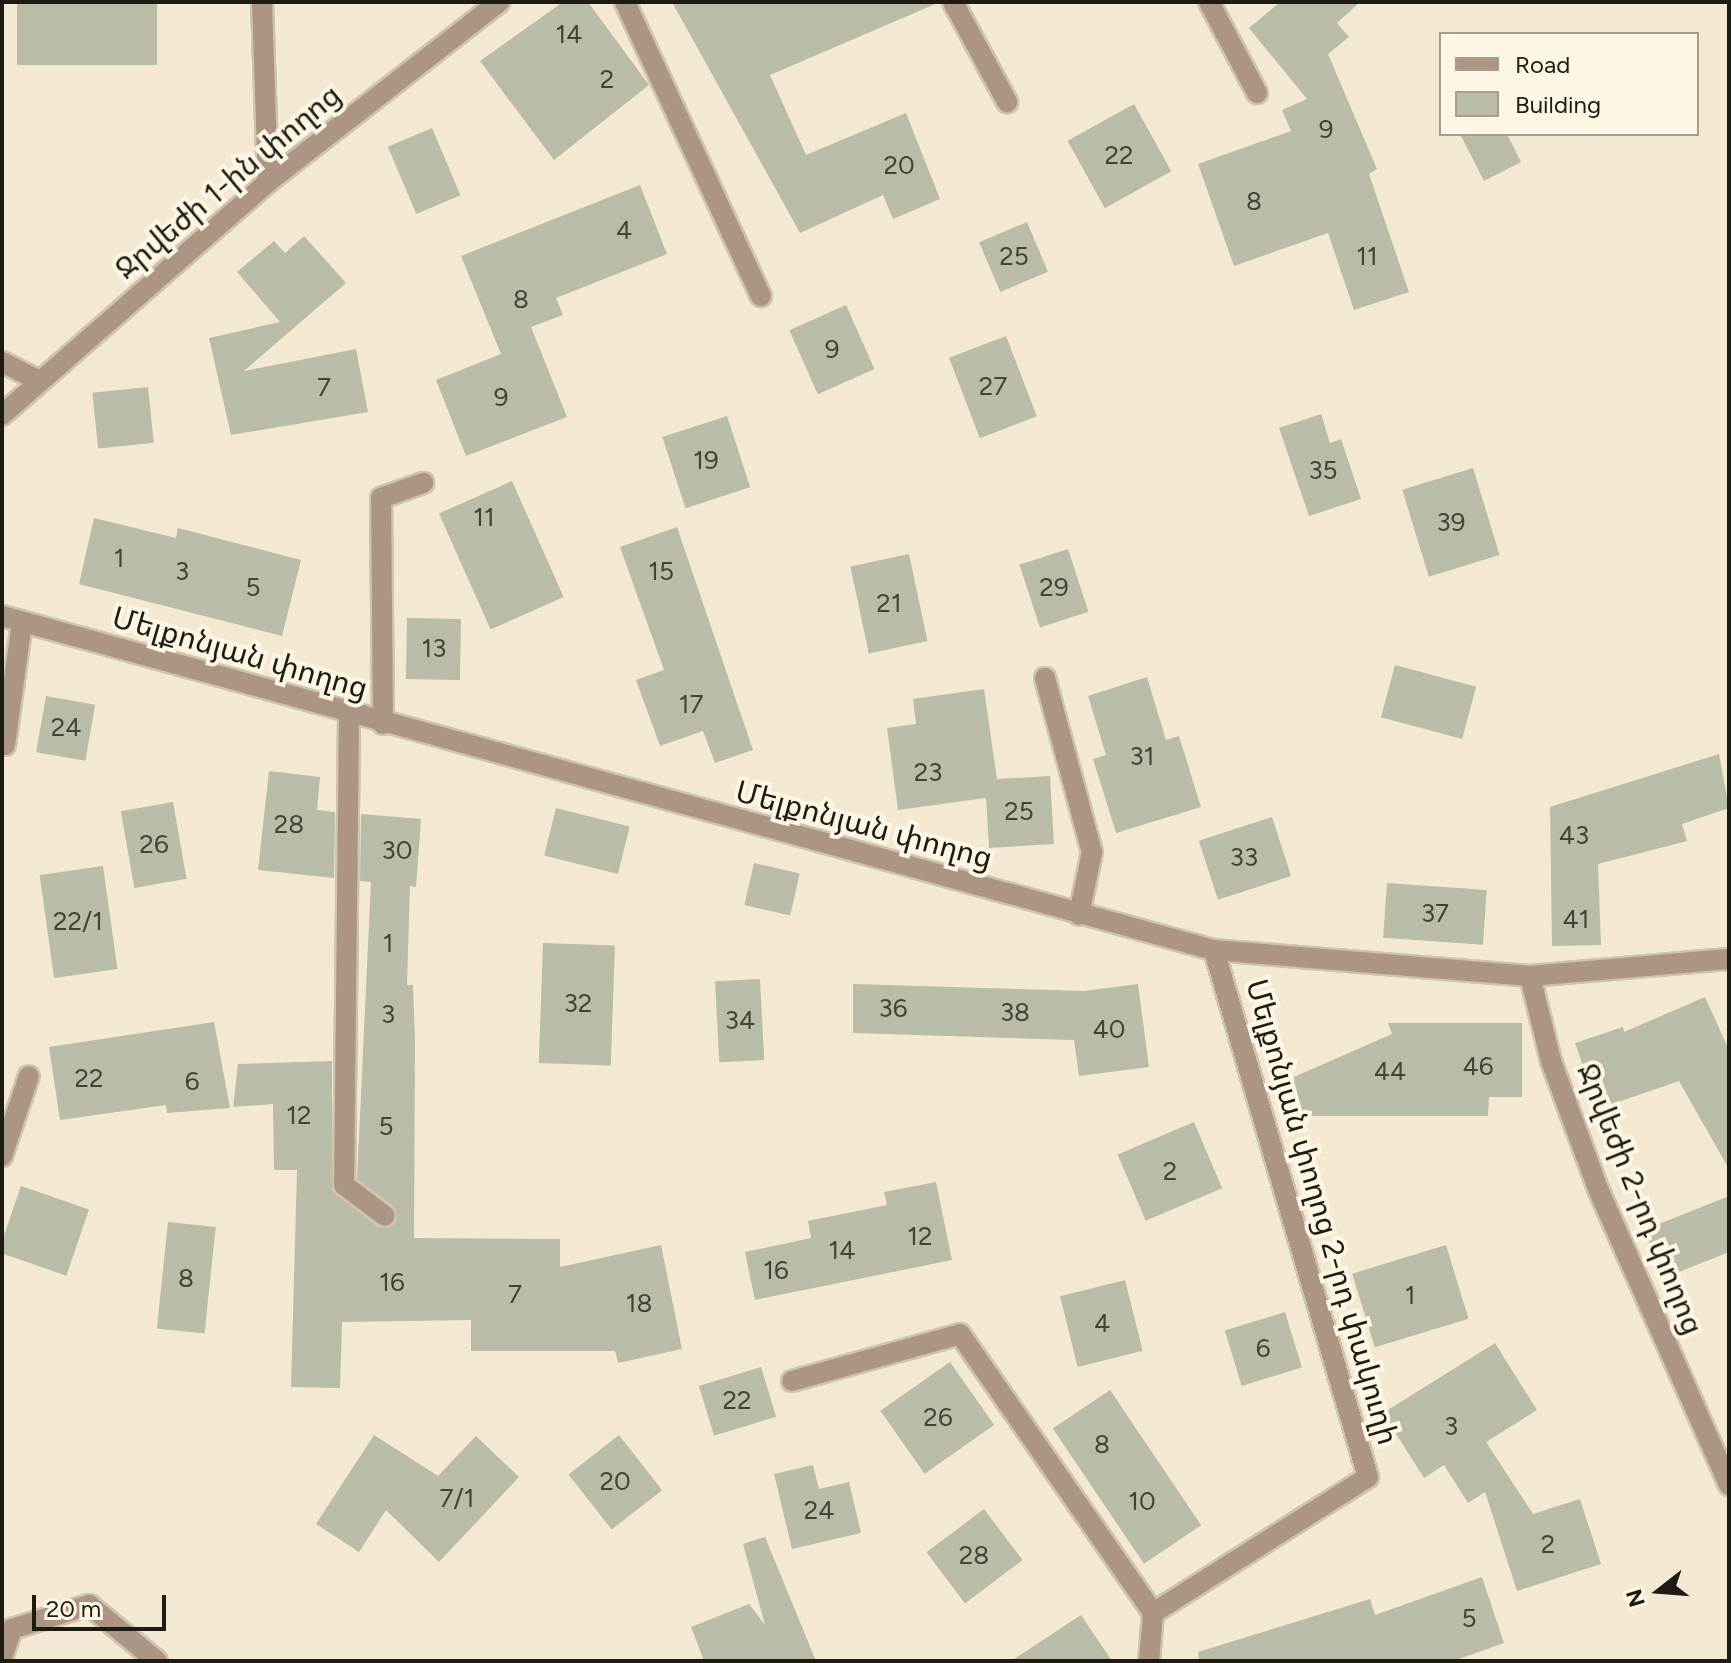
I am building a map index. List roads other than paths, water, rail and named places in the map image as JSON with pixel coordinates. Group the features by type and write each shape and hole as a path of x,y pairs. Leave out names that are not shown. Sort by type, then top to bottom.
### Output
{"street":[{"path":"262,2 268,182"},
{"name":"Ջրվեժի 1-ին փողոց","path":"2,415 37,380 268,182 499,2"},
{"path":"625,2 761,296"},
{"path":"953,2 1007,102"},
{"path":"1209,2 1257,93"},
{"path":"2,362 37,380"},
{"path":"383,724 381,498 423,483"},
{"path":"5,745 12,619"},
{"name":"Մելքոնյան փողոց","path":"12,619 349,715 1214,950 1530,976 1729,959"},
{"path":"1045,678 1092,852 1079,915"},
{"path":"349,715 344,1185 385,1216"},
{"name":"Մելքոնյան փողոց 2-րդ փակուղի","path":"1153,1613 1368,1477 1214,950"},
{"name":"Ջրվեժի 2-րդ փողոց","path":"1530,976 1551,1061 1598,1189 1729,1485"},
{"path":"2,1156 29,1076"},
{"path":"792,1381 960,1334 1153,1613 1145,1658"},
{"path":"2,1657 12,1629 89,1605 157,1661"}]}
